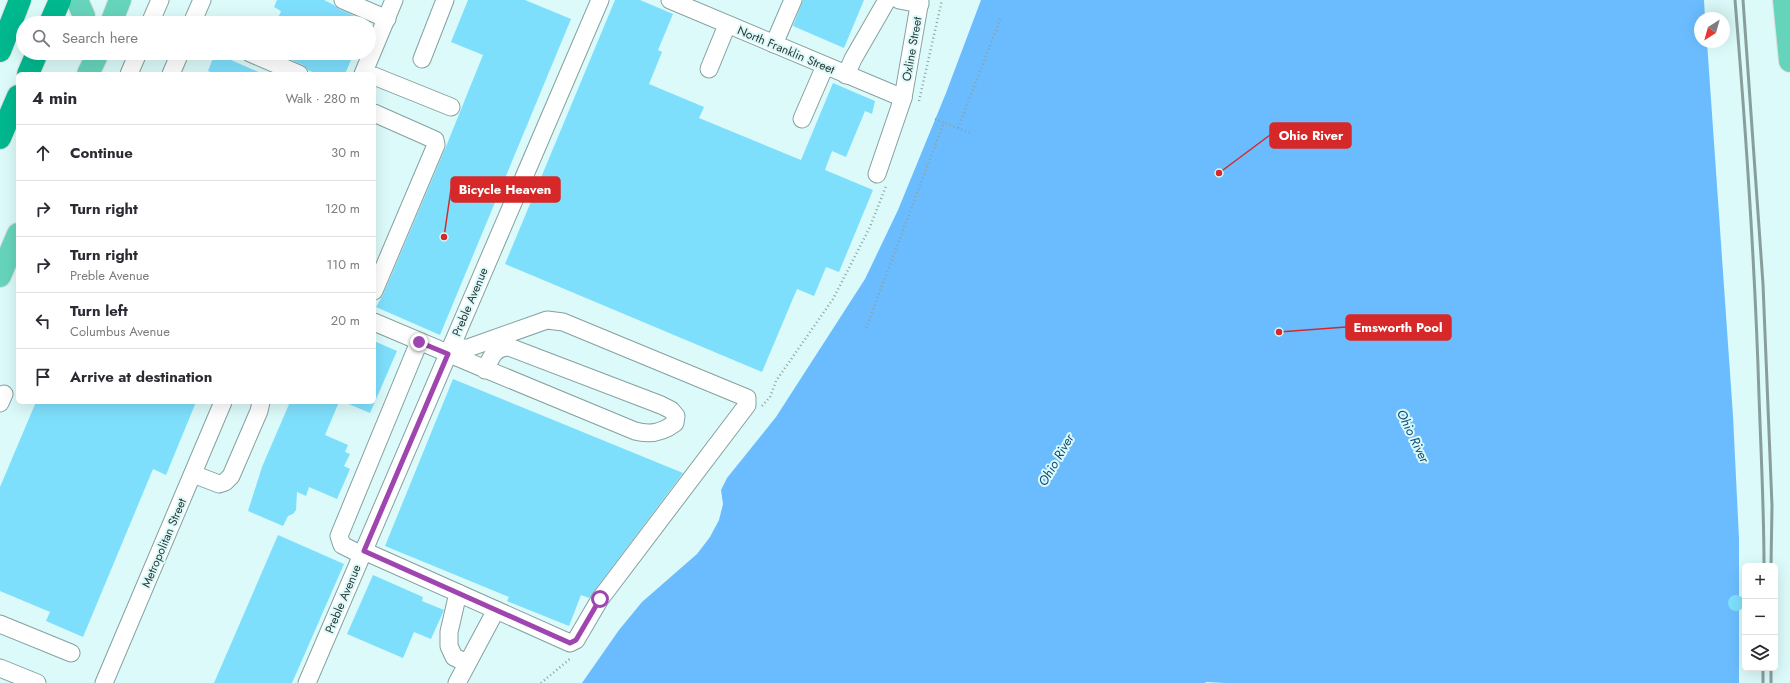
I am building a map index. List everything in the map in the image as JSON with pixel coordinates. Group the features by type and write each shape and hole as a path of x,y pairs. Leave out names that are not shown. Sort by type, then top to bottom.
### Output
{"highway":[{"path":"53,16 60,0"},
{"path":"0,44 19,4"},
{"path":"0,51 19,4"},
{"path":"29,72 34,60"},
{"path":"0,138 16,101"}],"main road":[{"path":"78,0 84,16"},
{"path":"113,16 120,0"},
{"path":"1784,0 1790,61"},
{"path":"78,72 81,60"},
{"path":"89,72 95,60"},
{"path":"0,276 16,239"}],"street":[{"path":"153,16 160,0"},
{"path":"195,16 202,0"},
{"path":"343,0 387,18"},
{"path":"376,49 394,0"},
{"path":"422,59 445,0"},
{"name":"Preble Avenue","path":"307,683 600,0"},
{"path":"774,44 793,0"},
{"path":"846,75 853,59 887,0"},
{"path":"899,0 920,2"},
{"name":"North Franklin Street","path":"680,2 727,25 903,98"},
{"name":"Oxline Street","path":"876,174 903,98 920,2"},
{"path":"709,70 727,25"},
{"path":"130,72 135,60"},
{"path":"172,72 177,60"},
{"path":"266,60 294,72"},
{"path":"368,72 372,60"},
{"path":"802,119 825,66"},
{"path":"376,78 451,107"},
{"path":"376,114 435,140 436,145 376,286"},
{"path":"419,342 339,536 342,545 458,593 570,643 576,640 600,599 747,405 747,398 563,322 547,320 468,348 450,351"},
{"path":"376,323 419,342 450,351 486,370 634,431 645,434 655,434 667,429 675,423 676,416 671,410 661,405 509,347 502,347 495,351 486,370"},
{"name":"Metropolitan Street","path":"104,683 222,404"},
{"path":"193,474 219,484 225,482 234,468 259,411 261,404"},
{"path":"458,593 449,632 449,646 454,657 467,663"},
{"path":"457,683 496,610"},
{"path":"0,624 70,653"},
{"path":"0,668 36,683"}],"path":[{"path":"920,97 942,0"},
{"path":"958,128 1002,17"},
{"path":"936,119 970,133"},
{"path":"866,328 944,122"}],"water":[{"path":"981,0 1704,0 1705,12 1694,12 1694,48 1707,48 1733,416 1739,539 1739,683 582,683 619,630 642,602 697,554 710,537 719,520 723,504 721,490 727,478 776,417 865,279 898,210 946,93"}],"building":[{"path":"277,0 324,0 355,16 279,16 281,11 274,7"},
{"path":"468,0 525,0 571,19 440,335 376,307 383,295 445,149 483,55 451,42"},
{"path":"615,0 640,0 673,14 658,50 662,52 649,84 704,107 699,118 801,160 833,83 875,101 872,114 865,111 846,157 832,151 825,170 873,190 839,272 826,267 814,296 797,289 762,372 505,264"},
{"path":"803,0 864,0 844,48 793,26"},
{"path":"212,60 231,60 258,72 210,72 208,71"},
{"path":"291,60 351,60 346,72 312,72 303,65"},
{"path":"376,342 397,351 376,399"},
{"path":"453,379 683,473 589,598 581,595 569,626 507,601 509,597 385,546"},
{"path":"35,404 195,404 166,475 153,469 83,637 46,621 50,612 0,591 0,487"},
{"path":"289,404 338,404 325,435 348,445 345,452 350,454 344,466 350,469 337,499 309,487 306,496 297,492 296,510 293,514 288,516 283,526 248,511 262,467"},
{"path":"349,404 374,404 370,413"},
{"path":"278,535 344,564 292,683 214,683"},
{"path":"373,575 423,597 422,601 444,610 431,639 414,632 403,658 347,634"},
{"path":"1733,595 1739,595 1742,597 1742,609 1739,611 1733,611 1728,606 1728,600"}],"railway":[{"path":"1735,0 1753,248 1764,523 1764,563"},
{"path":"1743,0 1763,284 1772,506 1771,563"},
{"path":"1763,671 1763,683"},
{"path":"1771,671 1771,683"}],"place":[{"name":"Ohio River","path":"1219,173"},
{"name":"Bicycle Heaven","path":"444,237"},
{"name":"Emsworth Pool","path":"1279,332"}],"route":[{"path":"419,342 448,354 364,551 570,643 576,640 600,599"}]}
